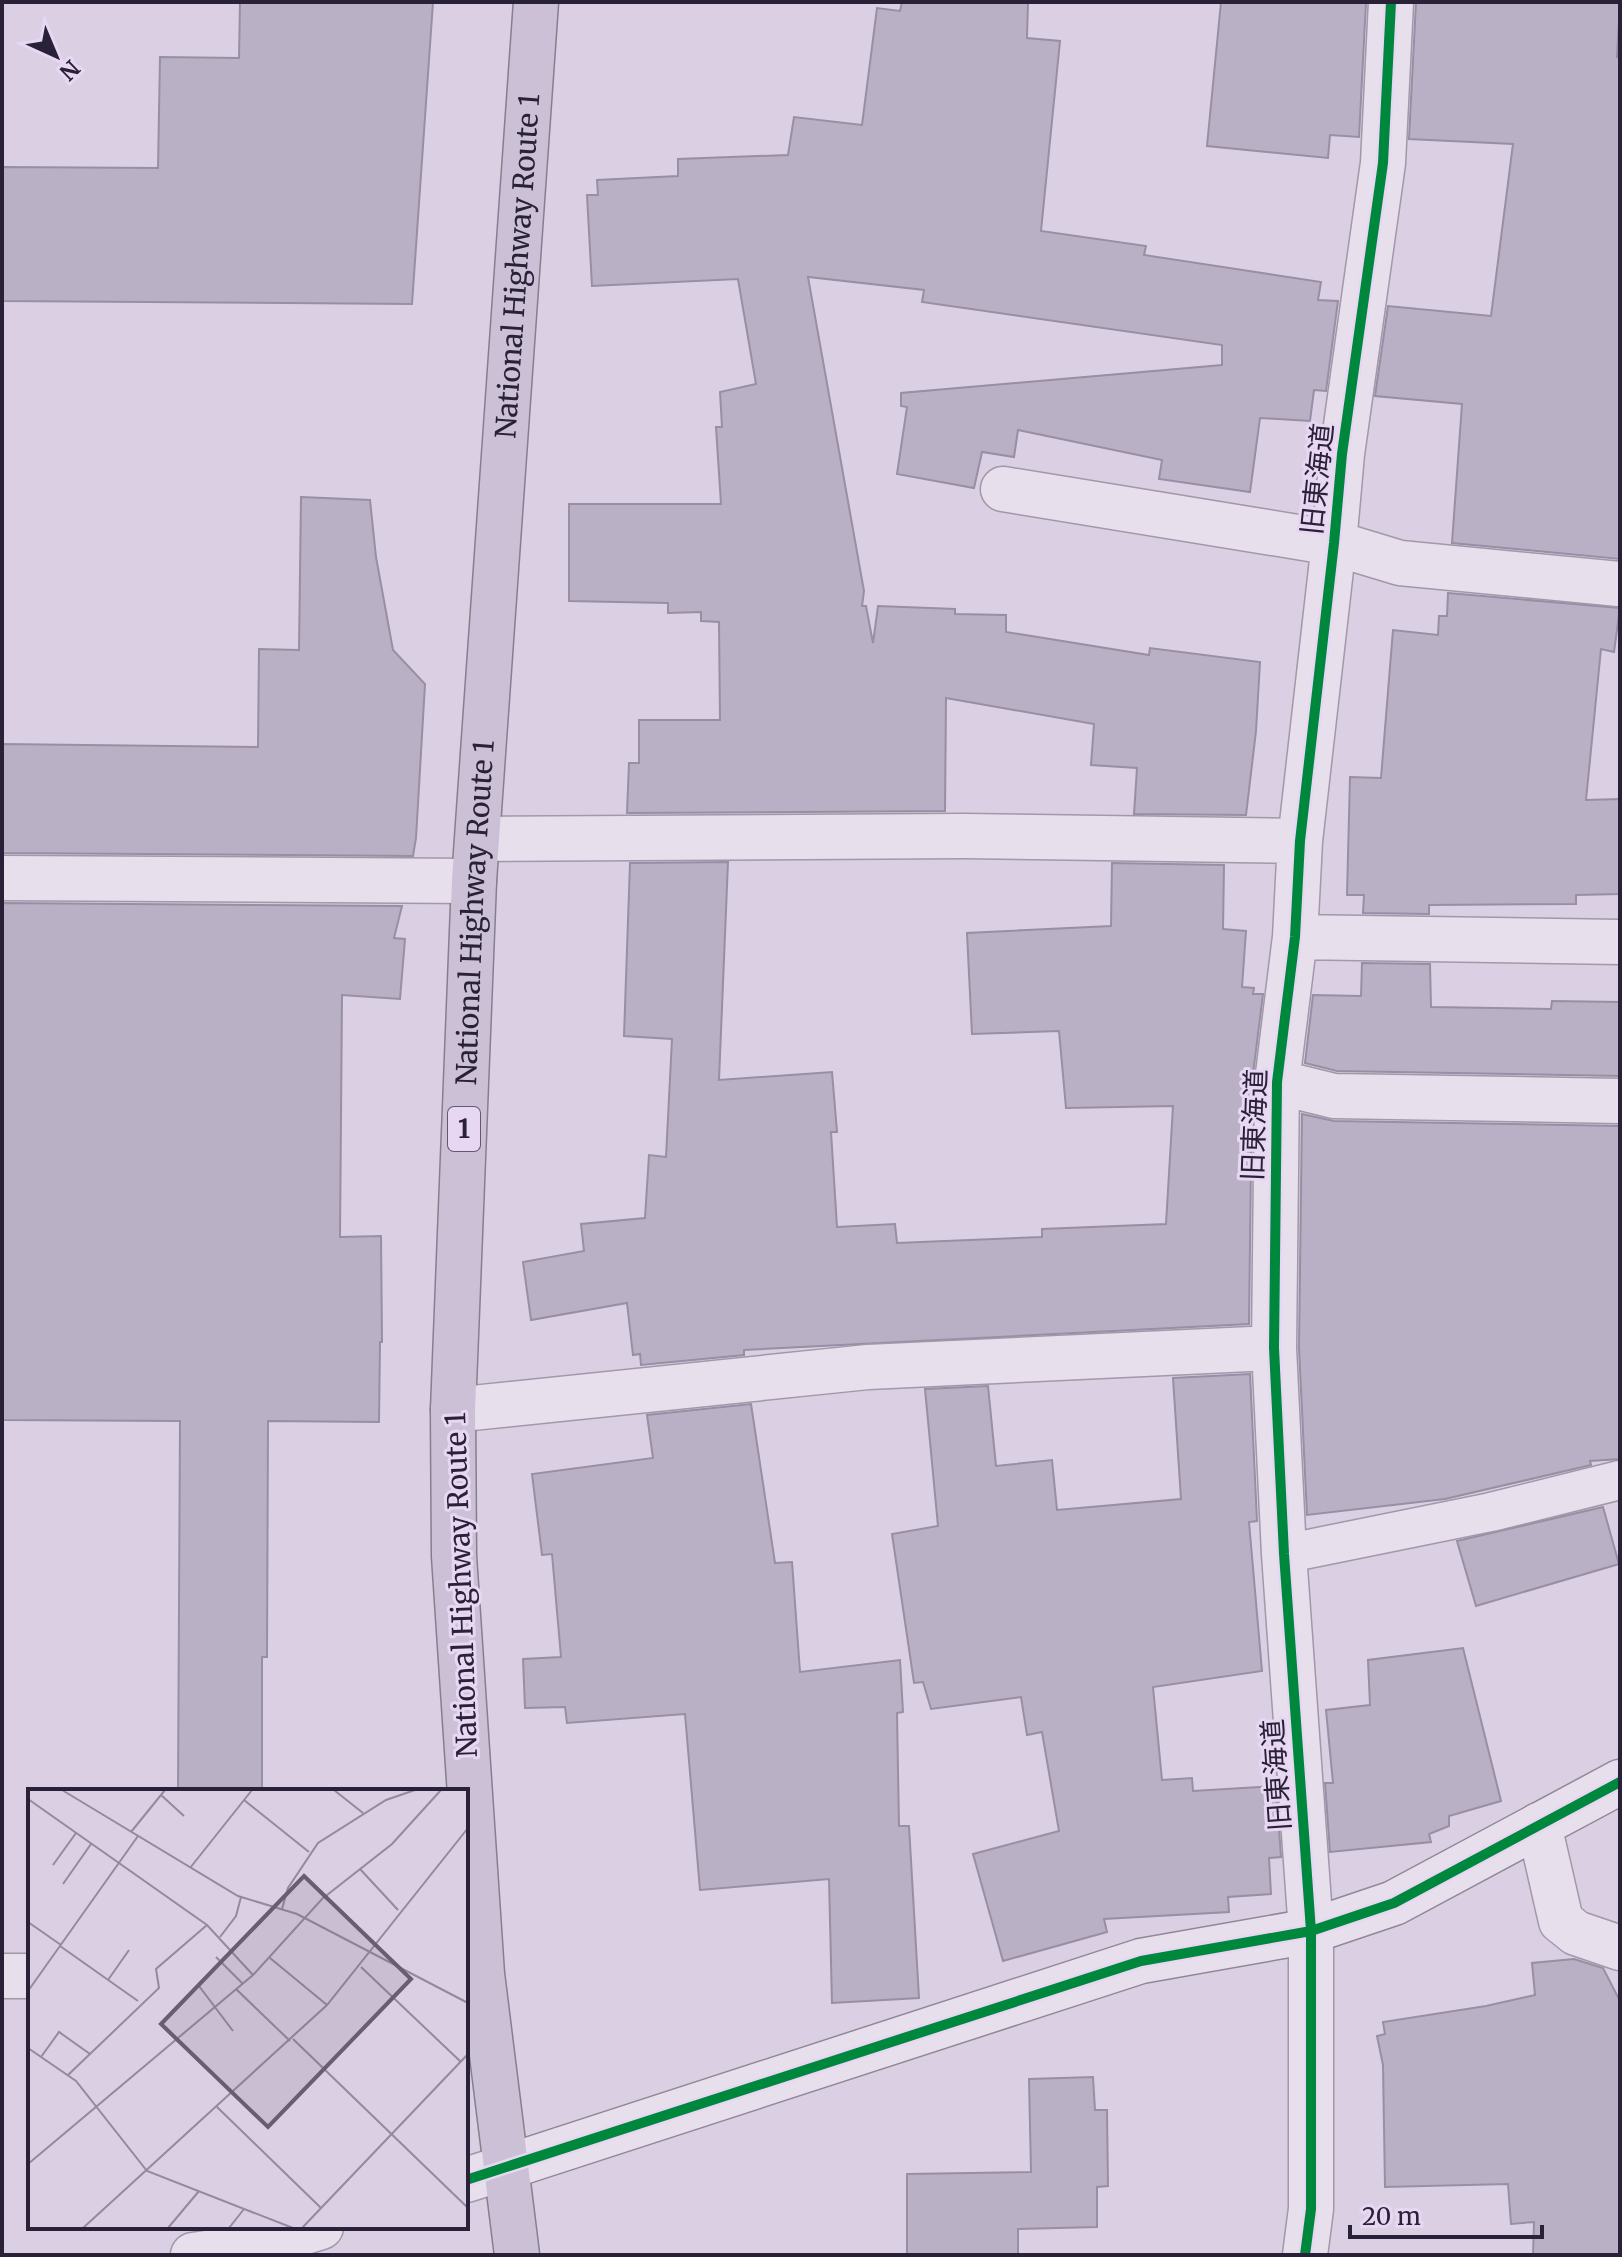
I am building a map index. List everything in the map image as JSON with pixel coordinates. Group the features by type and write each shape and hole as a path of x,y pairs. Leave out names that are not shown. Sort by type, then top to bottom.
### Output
{"highway":[{"name":"National Highway Route 1","path":"465,1789 454,1556 453,1410 476,860 536,2"},
{"name":"National Highway Route 1","path":"468,1849 474,1974 507,2167 517,2255"}],"street":[{"name":"旧東海道","path":"1305,2255 1311,2209 1311,1931 1284,1554 1274,1348 1277,1082 1295,937 1300,841 1342,454 1383,163 1391,2"},
{"path":"1003,489 1334,543 1400,563 1619,584"},
{"path":"2,878 476,860 964,836 1300,841"},
{"path":"1295,937 1620,942"},
{"path":"1277,1082 1334,1096 1620,1101"},
{"path":"453,1410 868,1367 1274,1348"},
{"path":"468,2179 1141,1961 1311,1931 1394,1903 1620,1782"},
{"path":"1539,1825 1561,1921 1576,1933 1620,1948"},
{"path":"2,1976 28,1976"},
{"path":"193,2255 267,2244 315,2229"}],"lane":[{"path":"1284,1554 1491,1512 1620,1480"}],"building":[{"path":"240,2 433,2 412,304 2,301 2,167 158,168 160,57 239,58"},
{"path":"902,2 1028,2 1027,38 1060,41 1041,231 1146,246 1144,255 1321,282 1318,300 1338,301 1326,391 1314,390 1310,421 1260,418 1250,492 1159,479 1162,460 1018,430 1014,457 982,452 974,488 897,474 907,407 901,406 901,393 1222,365 1222,345 922,302 924,290 808,277 864,591 862,606 866,606 873,643 878,606 955,609 955,614 1006,615 1006,632 1149,655 1150,648 1260,662 1246,815 1134,814 1137,768 1091,765 1094,724 946,698 945,811 627,813 629,763 639,763 639,720 720,720 719,622 701,621 701,612 668,613 668,603 569,601 569,504 721,504 716,427 722,427 720,392 756,384 738,279 592,286 587,195 598,195 597,180 678,176 678,159 788,155 794,117 862,125 877,8 900,11"},
{"path":"1221,2 1366,2 1359,137 1330,135 1328,158 1207,146"},
{"path":"1416,2 1620,2 1617,57 1620,57 1620,559 1452,543 1462,404 1375,396 1388,306 1491,316 1513,144 1409,139"},
{"path":"301,497 370,500 376,557 393,650 425,684 413,856 2,853 2,744 258,747 259,649 299,650"},
{"path":"1448,593 1620,608 1614,652 1601,649 1586,800 1620,799 1620,894 1576,895 1576,904 1429,905 1429,914 1363,913 1364,895 1347,895 1350,777 1381,778 1393,630 1438,635 1439,616 1447,616"},
{"path":"728,862 719,1080 832,1072 837,1132 831,1132 837,1227 895,1224 897,1243 1042,1237 1042,1229 1166,1224 1173,1106 1066,1108 1059,1031 972,1034 967,933 1111,926 1112,863 1224,865 1223,929 1246,931 1242,987 1254,988 1253,994 1263,994 1252,1082 1249,1324 744,1350 744,1355 641,1365 640,1354 633,1355 627,1303 531,1320 523,1262 584,1251 581,1224 645,1218 649,1155 666,1157 672,1039 624,1036 630,863"},
{"path":"2,903 402,906 394,938 405,939 400,999 342,995 340,1237 381,1236 379,1422 268,1421 267,1657 262,1657 262,1789 178,1789 180,1421 2,1420"},
{"path":"1362,963 1430,964 1431,1007 1551,1009 1552,1001 1620,1002 1620,1076 1337,1071 1305,1063 1313,995 1361,996"},
{"path":"1302,1114 1334,1121 1620,1126 1620,1459 1590,1461 1591,1465 1445,1499 1307,1515 1299,1348"},
{"path":"1250,1374 1257,1521 1249,1522 1262,1671 1153,1687 1162,1780 1192,1778 1193,1791 1276,1786 1281,1857 1269,1858 1271,1894 1228,1897 1229,1912 1104,1919 1107,1932 1003,1961 973,1854 1059,1831 1042,1732 1027,1735 1021,1697 931,1709 923,1682 914,1683 892,1534 938,1526 925,1389 988,1386 996,1466 1052,1460 1057,1510 1181,1499 1173,1378"},
{"path":"751,1404 775,1563 792,1562 800,1672 900,1660 903,1712 897,1713 899,1826 909,1826 919,1998 832,2003 829,1879 700,1890 685,1714 567,1723 565,1707 525,1708 523,1659 561,1657 552,1554 542,1555 532,1474 653,1458 647,1415"},
{"path":"1603,1507 1619,1564 1476,1606 1457,1541"},
{"path":"1463,1648 1501,1801 1449,1816 1449,1826 1429,1834 1431,1842 1330,1852 1325,1783 1333,1783 1326,1710 1370,1705 1368,1660"},
{"path":"1574,1959 1603,1968 1620,2001 1620,2255 1533,2255 1534,2222 1511,2224 1508,2184 1385,2187 1383,2065 1377,2036 1385,2034 1383,2022 1535,1995 1532,1963"},
{"path":"1093,2077 1095,2110 1107,2110 1108,2186 1097,2187 1097,2227 1018,2229 1018,2255 907,2255 907,2174 1031,2172 1029,2079"}],"cycle path":[{"path":"1305,2255 1311,2209 1311,1931 1284,1554 1274,1348 1277,1082 1295,937 1300,841 1342,454 1383,163 1391,2"},
{"path":"468,2179 1141,1961 1311,1931 1394,1903 1620,1782"}]}
